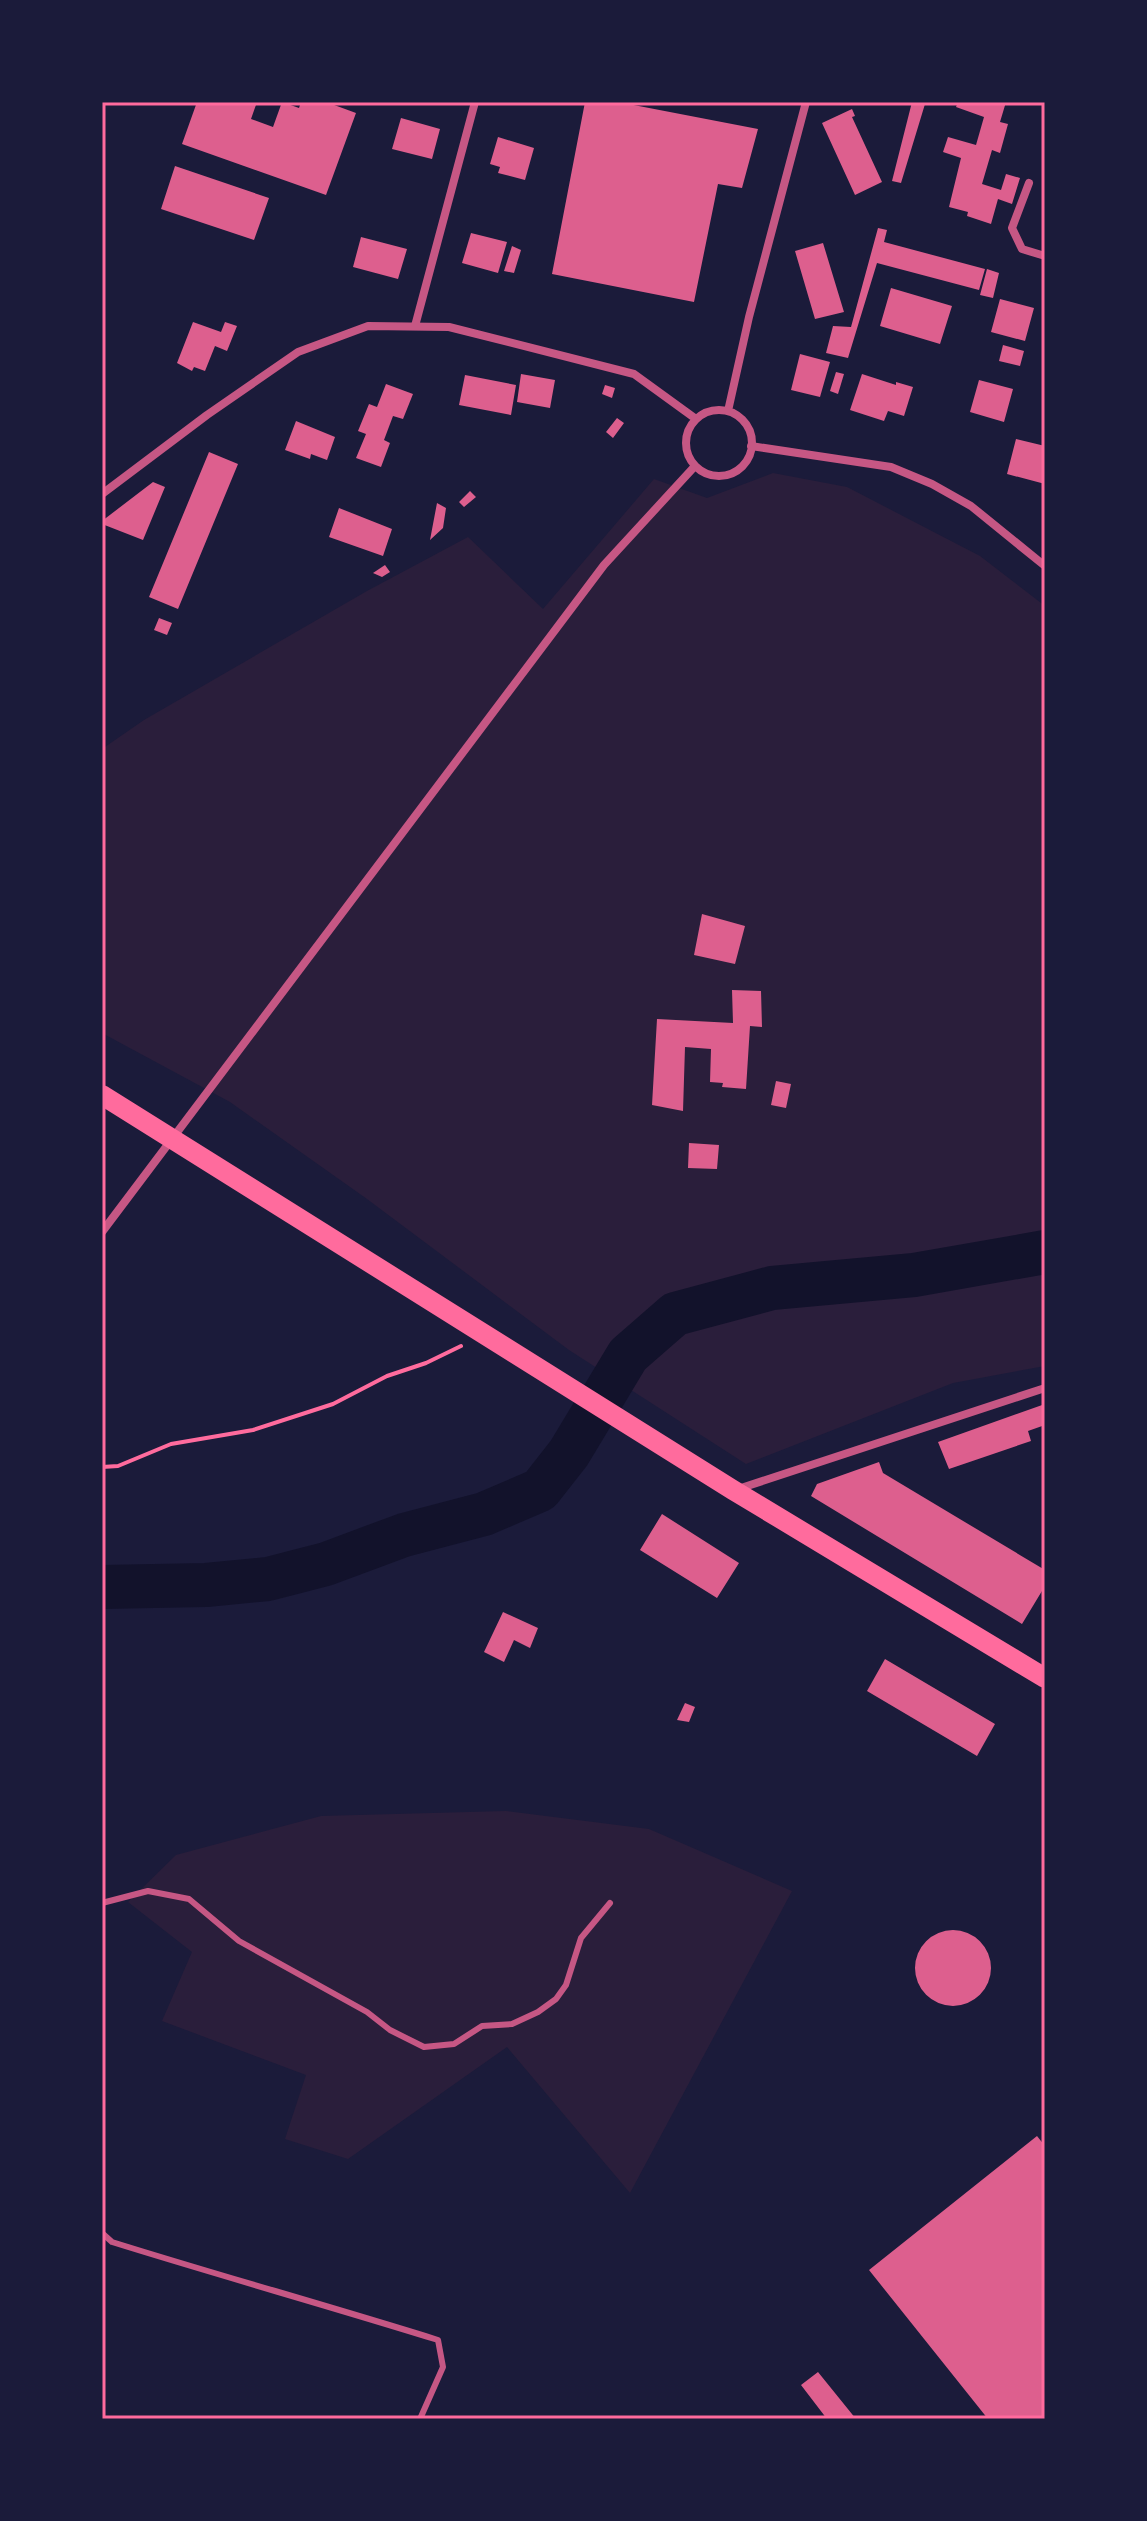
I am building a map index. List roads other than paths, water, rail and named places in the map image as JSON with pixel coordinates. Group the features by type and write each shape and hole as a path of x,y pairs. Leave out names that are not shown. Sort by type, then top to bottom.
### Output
{"main road":[{"path":"102,1095 584,1398 1045,1678"}],"street":[{"path":"415,326 475,102"},
{"path":"728,411 749,317 806,102"},
{"path":"1029,183 1012,228 1022,249 1045,256"},
{"path":"102,494 298,352 368,326 449,327 634,374 696,419"},
{"path":"728,411 746,424 751,435 751,446 742,466 727,475 704,473 695,466 685,444 689,428 707,412 728,411"},
{"path":"751,446 877,465 905,473 971,506 1045,566"},
{"path":"102,1232 604,565 695,466"},
{"path":"733,1490 1045,1388"}],"lane":[{"path":"102,1903 148,1891 189,1899 239,1941 424,2047 454,2044 482,2026 512,2024 538,2012 556,1999 566,1985 581,1938 610,1903"},
{"path":"102,2233 112,2242 438,2340 443,2367 420,2419"}],"waterway":[{"path":"102,1587 206,1585 268,1579 326,1564 404,1535 484,1514 540,1490 569,1453 628,1355 675,1314 772,1288 914,1275 1045,1252"}]}
